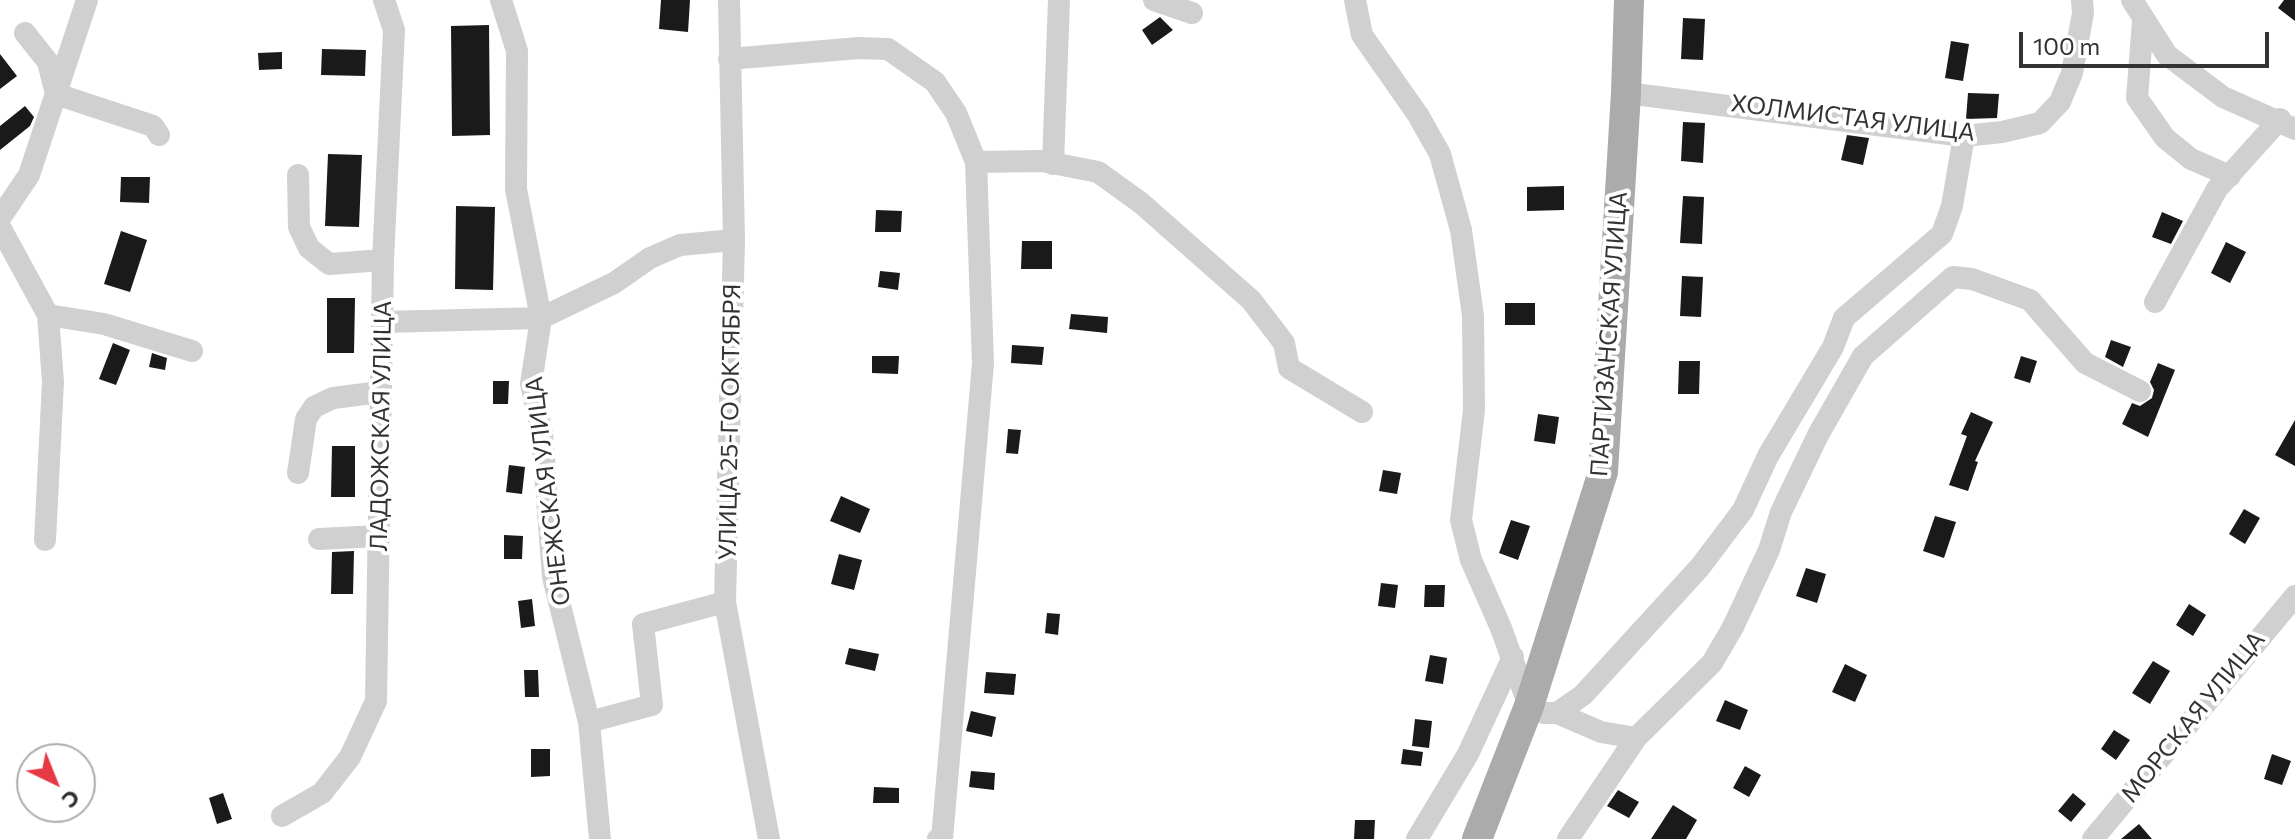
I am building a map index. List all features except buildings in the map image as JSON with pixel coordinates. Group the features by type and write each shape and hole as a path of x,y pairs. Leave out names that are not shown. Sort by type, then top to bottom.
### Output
{"main road":[{"name":"ПАРТИЗАНСКАЯ УЛИЦА","path":"1477,839 1543,710 1603,472 1629,0"}],"street":[{"path":"0,218 29,175 87,0"},
{"name":"ЛАДОЖСКАЯ УЛИЦА","path":"282,816 322,793 350,757 376,701 383,260 394,30 384,0"},
{"name":"ОНЕЖСКАЯ УЛИЦА","path":"501,0 517,51 516,189 541,318 531,384 542,433 553,577 589,722 600,839"},
{"name":"УЛИЦА 25-ГО ОКТЯБРЯ","path":"729,0 734,240 725,602 769,839"},
{"path":"1053,164 1059,0"},
{"path":"1154,0 1192,13"},
{"path":"1355,0 1362,35 1418,115 1440,154 1461,230 1473,316 1474,410 1461,520 1471,560 1513,657 1543,710 1601,732 1636,738"},
{"name":"ХОЛМИСТАЯ УЛИЦА","path":"1626,93 1964,136 2002,132 2040,123 2060,102 2072,73 2083,13 2082,0"},
{"path":"2132,0 2167,55 2223,97 2287,124 2217,189 2155,302"},
{"path":"2143,21 2137,98 2165,138 2191,159 2230,176"},
{"path":"25,33 48,62 56,94"},
{"path":"729,59 859,48 888,49 935,82 956,113 976,162 983,363 942,839 938,839"},
{"path":"56,94 153,126 159,135"},
{"path":"1543,710 1583,695 1700,567 1743,510 1768,456 1833,347 1844,318 1942,234 1952,206 1964,136"},
{"path":"976,162 1053,164 1098,172 1141,203 1251,300 1284,343 1289,368 1362,412"},
{"path":"298,175 299,227 309,248 329,264 383,260"},
{"path":"0,227 48,315 53,382 45,540"},
{"path":"384,322 541,318 614,283 650,258 670,249 734,240"},
{"path":"1568,839 1636,738 1712,663 1733,627 1769,550 1781,512 1863,356 1953,277 1984,283 2030,300 2085,363 2140,391"},
{"path":"48,315 104,324 192,351"},
{"path":"298,473 306,419 314,407 333,398 380,392"},
{"path":"319,539 378,536"},
{"name":"МОРСКАЯ УЛИЦА","path":"2093,839 2295,596"},
{"path":"589,722 652,705 643,624 725,602"},
{"path":"1417,839 1468,754 1513,657"}]}
